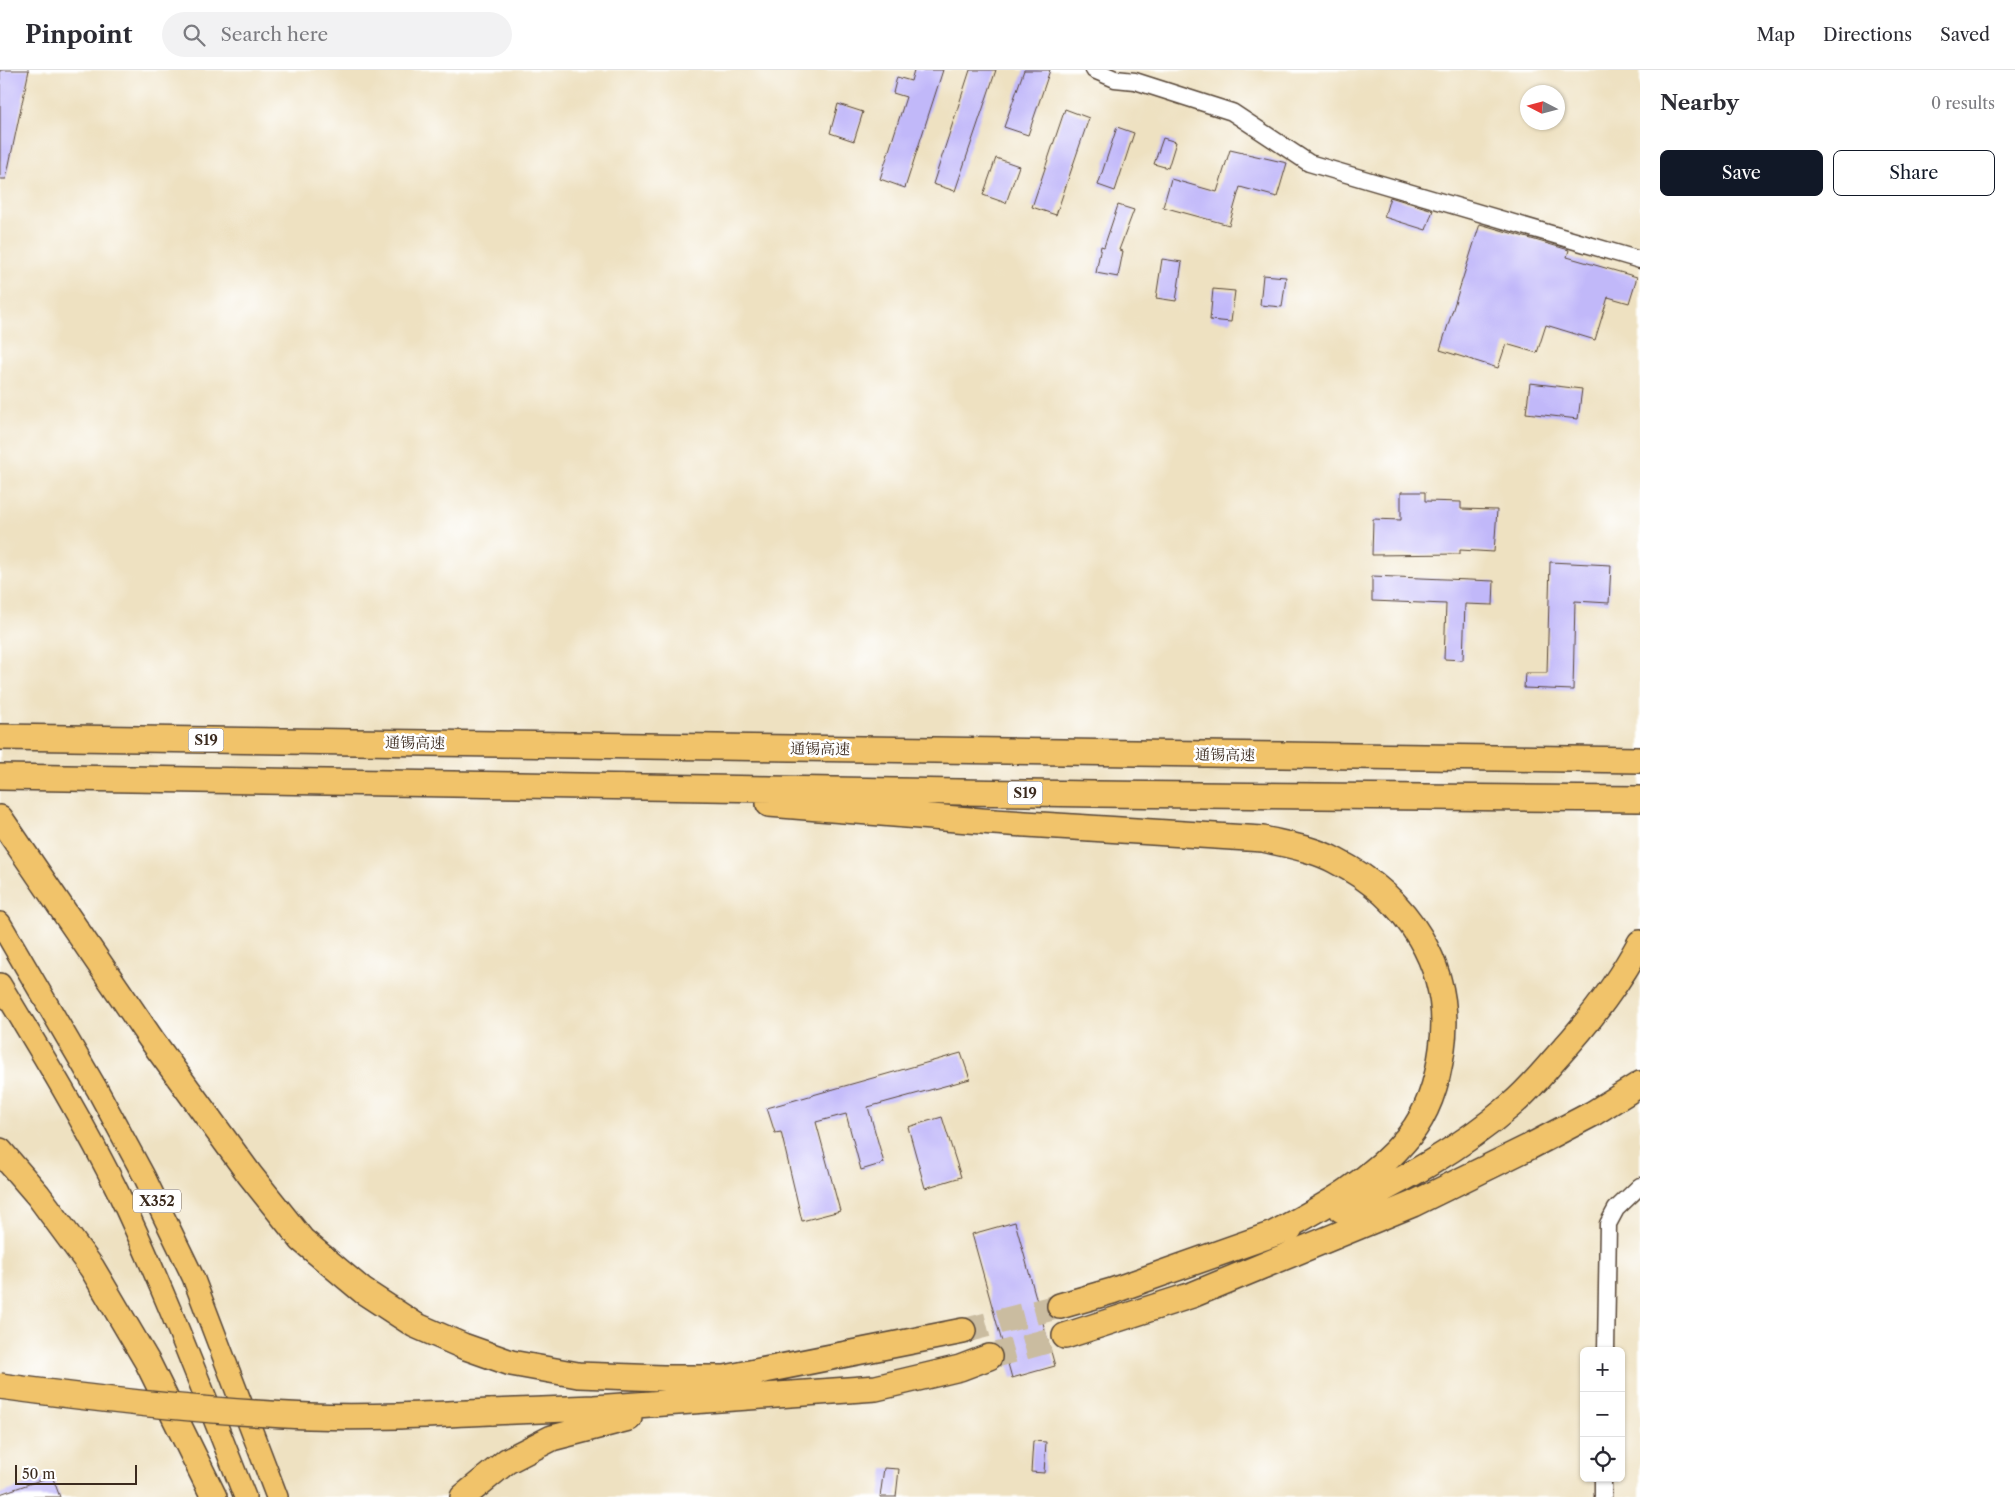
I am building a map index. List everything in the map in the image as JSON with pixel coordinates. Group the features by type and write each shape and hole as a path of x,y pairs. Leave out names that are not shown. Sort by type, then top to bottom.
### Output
{"highway":[{"name":"通锡高速","path":"0,737 1640,760"},
{"path":"1366,757 1640,749"},
{"name":"S19","path":"0,777 1085,794 1640,799"},
{"path":"568,785 777,805 994,822 1264,839 1302,848 1335,860 1365,878 1387,895 1410,920 1426,946 1437,974 1443,1004 1443,1040 1438,1077 1426,1109 1410,1135 1387,1160 1357,1185 1275,1234"},
{"path":"0,818 151,1039 250,1175 302,1240 363,1291 415,1326 510,1363 578,1375 663,1378 730,1388"},
{"path":"1060,1306 1112,1290 1342,1210 1428,1165 1511,1106 1579,1033 1637,959"},
{"path":"1298,1251 1446,1170 1492,1138 1531,1107 1596,1034 1637,959"},
{"path":"1065,1336 1192,1295 1413,1204 1592,1114 1640,1084"},
{"path":"0,1151 38,1195 92,1268 148,1363 214,1497"},
{"path":"463,1497 506,1461 552,1438 730,1388 963,1331"},
{"path":"0,1371 119,1387 308,1400 594,1408 730,1388 876,1388 960,1368 989,1357"},
{"path":"0,1386 107,1400 309,1416 410,1416 490,1406"}],"main road":[{"name":"X352","path":"0,923 98,1091 145,1178 193,1276 277,1497"},
{"name":"X352","path":"0,984 71,1104 117,1191 164,1292 245,1497"}],"street":[{"path":"1094,70 1115,78 1135,81 1232,112 1309,163 1640,260"},
{"path":"1606,1347 1608,1224 1616,1209 1640,1186"},
{"path":"1603,1482 1603,1497"}],"building":[{"path":"0,70 29,70 6,179 0,179"},
{"path":"914,70 943,70 905,188 880,179 906,97 893,93 897,77 911,81"},
{"path":"970,70 996,70 955,191 933,184"},
{"path":"1024,70 1050,70 1028,135 1004,127"},
{"path":"838,104 863,112 854,141 830,133"},
{"path":"1065,109 1089,118 1056,215 1032,207"},
{"path":"1117,127 1134,133 1115,191 1098,185"},
{"path":"1163,138 1176,142 1168,168 1154,164"},
{"path":"1230,150 1287,163 1277,197 1240,187 1229,225 1163,207 1171,179 1217,192"},
{"path":"996,158 1019,166 1006,203 983,195"},
{"path":"1390,197 1433,210 1426,230 1384,217"},
{"path":"1118,205 1134,210 1119,250 1123,251 1118,277 1096,273 1101,246 1104,247"},
{"path":"1480,224 1569,250 1567,257 1637,277 1629,303 1608,297 1595,340 1546,325 1537,353 1506,344 1498,368 1440,350"},
{"path":"1162,259 1182,262 1176,301 1156,298"},
{"path":"1263,275 1286,277 1282,307 1260,305"},
{"path":"1213,289 1235,291 1231,322 1210,320"},
{"path":"1530,383 1582,389 1578,419 1526,413"},
{"path":"1401,492 1425,492 1425,501 1461,502 1461,509 1497,510 1494,552 1460,550 1460,554 1372,555 1373,519 1401,520"},
{"path":"1550,562 1611,565 1609,603 1575,601 1573,690 1524,688 1525,673 1547,673"},
{"path":"1372,576 1494,581 1493,605 1465,604 1463,660 1444,659 1446,604 1372,601"},
{"path":"961,1053 970,1079 868,1107 884,1163 861,1170 846,1114 816,1122 840,1211 802,1221 781,1132 775,1133 767,1108"},
{"path":"942,1117 961,1177 925,1188 908,1127"},
{"path":"1015,1222 1055,1366 1012,1378 972,1234"},
{"path":"1033,1441 1046,1442 1044,1473 1031,1472"},
{"path":"884,1468 899,1469 896,1497 880,1497"},
{"path":"52,1476 60,1497 0,1497 0,1494"}],"tunnel":[{"path":"963,1331 1060,1306"},
{"path":"989,1357 1065,1336"}]}
